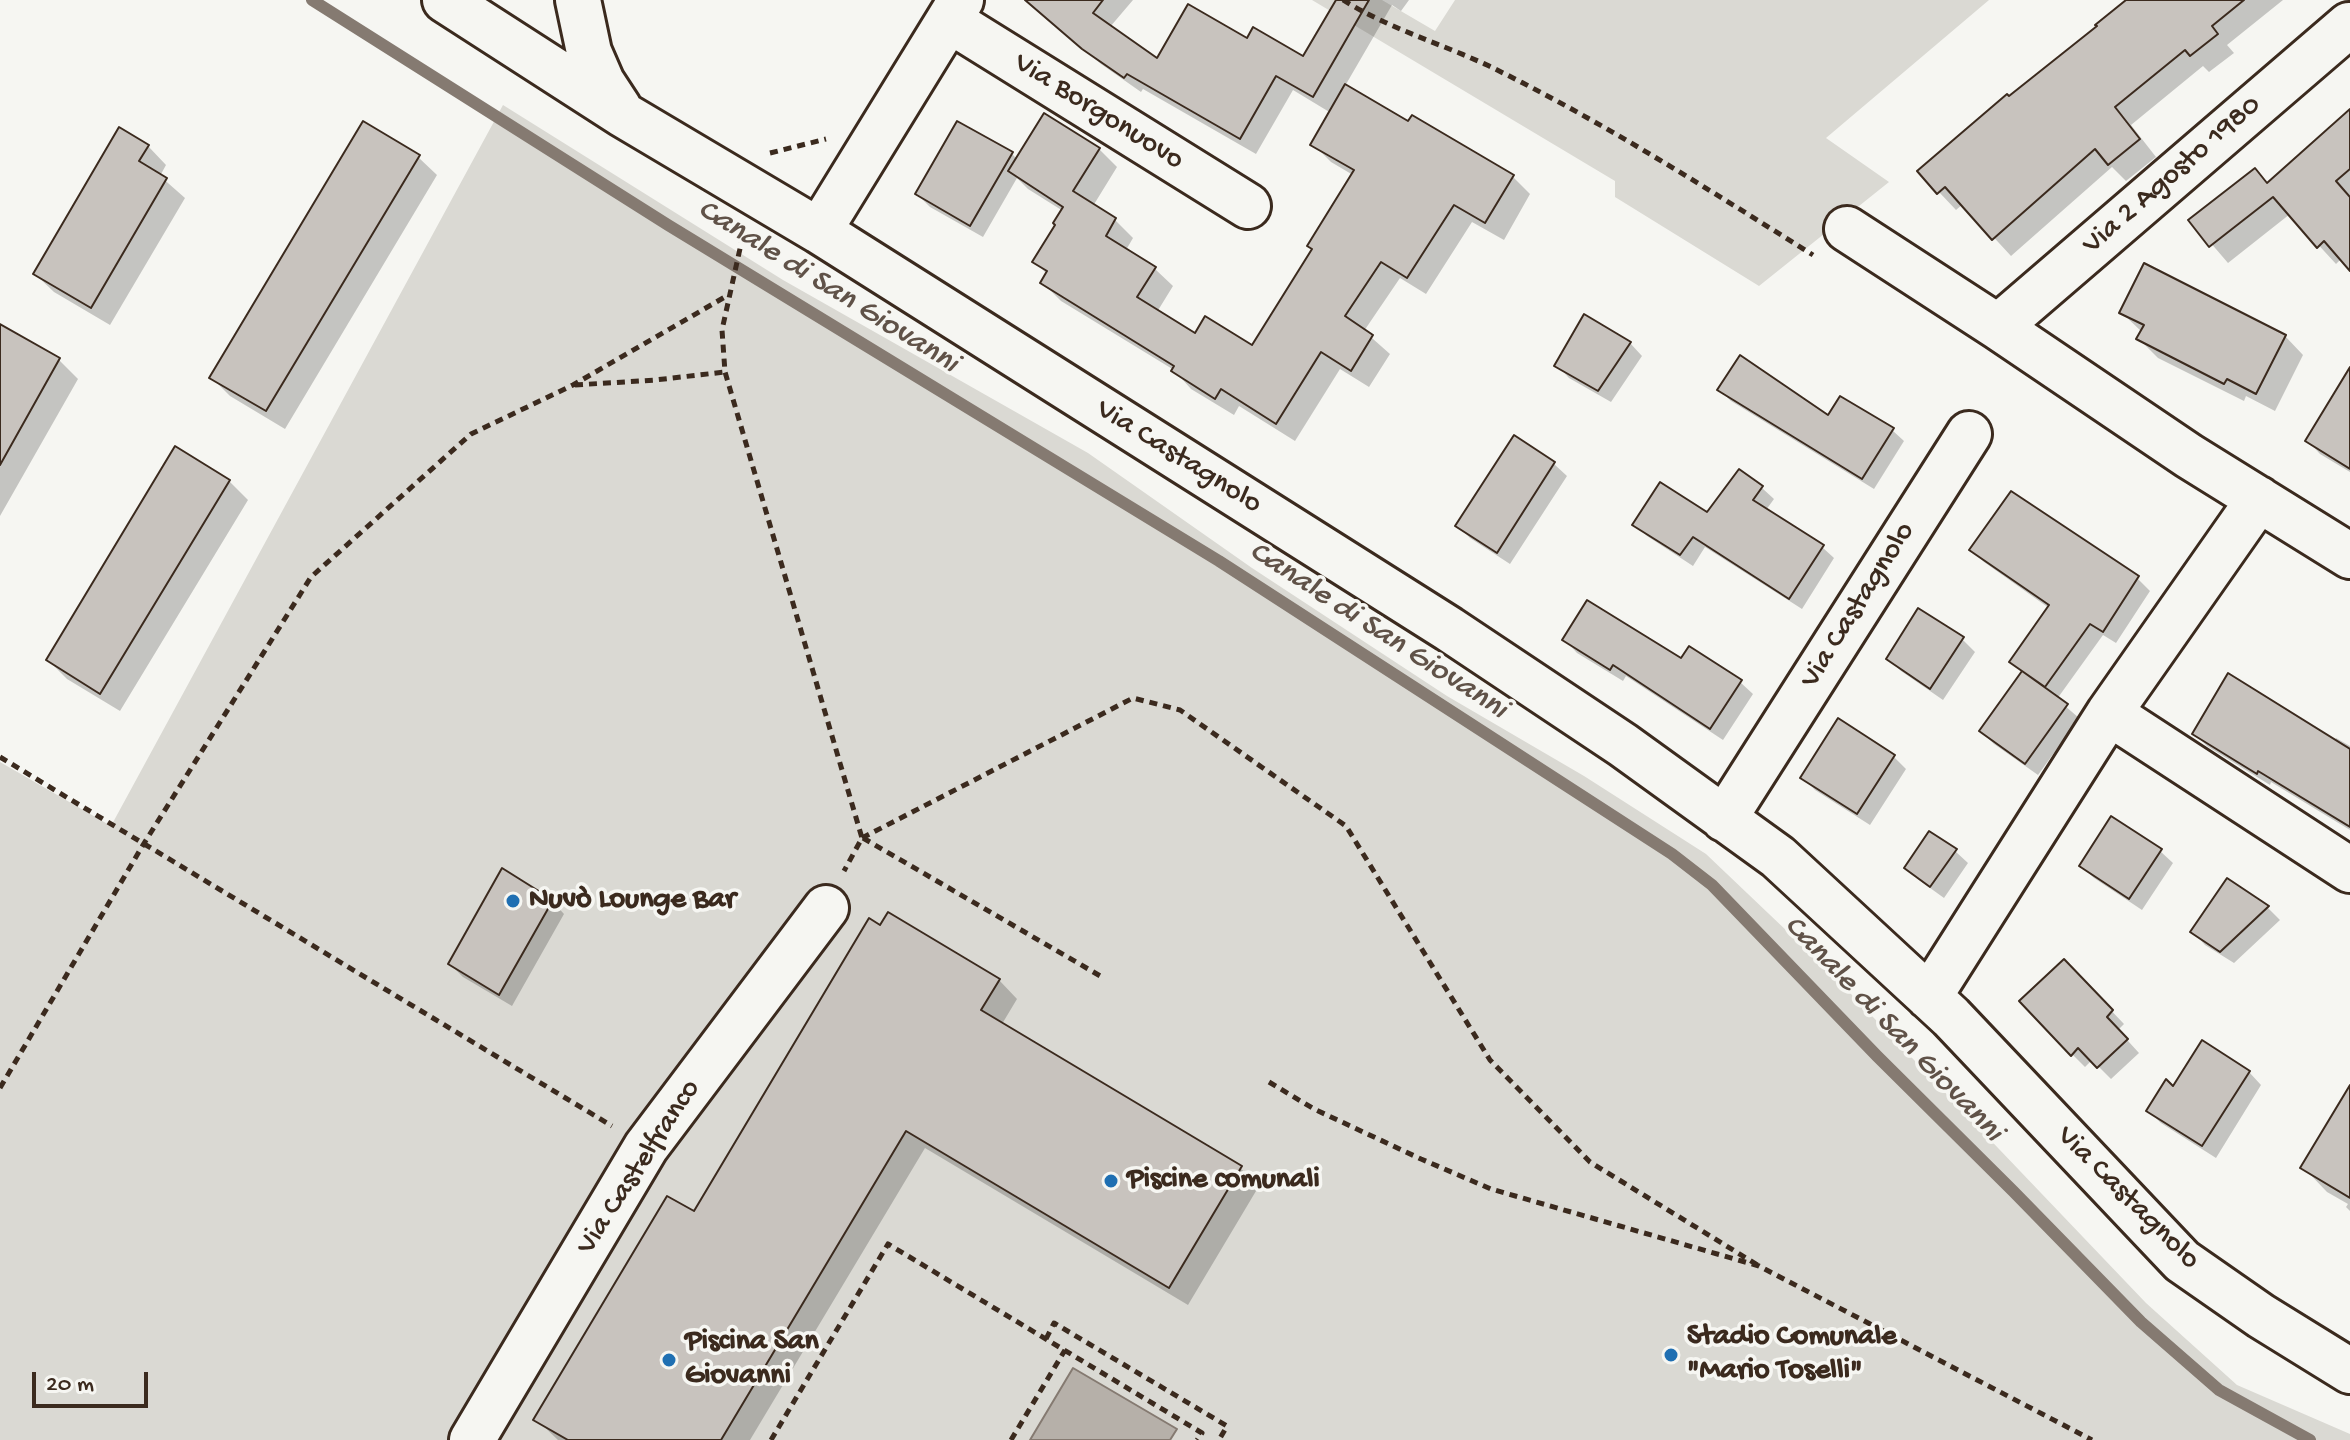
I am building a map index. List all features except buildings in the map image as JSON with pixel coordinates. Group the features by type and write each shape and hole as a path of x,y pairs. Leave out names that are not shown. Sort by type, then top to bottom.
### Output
{"street":[{"name":"Via Castagnolo","path":"445,0 622,114 819,231 1449,629 1623,745 1778,857 1961,1028 2182,1261 2261,1316 2350,1371"},
{"name":"Via Castagnolo","path":"492,30 512,35 533,35 549,27 563,0"},
{"name":"Via Castagnolo","path":"578,0 589,52 602,82 622,114"},
{"name":"Via Borgonuovo","path":"819,231 955,10 1248,206"},
{"name":"Via 2 Agosto 1980","path":"1998,327 2349,25"},
{"path":"1847,229 2189,456 2350,556"},
{"name":"Via Castagnolo","path":"1724,819 1969,434"},
{"path":"1929,997 2109,713 2259,499"},
{"path":"2109,713 2350,870"},
{"name":"Via Castelfranco","path":"472,1440 646,1147 826,908"}],"path":[{"path":"733,180 751,158 835,136"},
{"path":"742,240 722,330 725,372 862,838 1102,977"},
{"path":"0,1088 143,845 311,577 471,434 573,385 730,294"},
{"path":"573,385 725,372"},
{"path":"826,908 862,838 1133,698 1180,710 1346,826 1490,1060 1590,1162 1759,1266 2092,1440"},
{"path":"0,757 646,1147"},
{"path":"1269,1082 1314,1109 1491,1189 1759,1266"},
{"path":"771,1440 888,1244 1202,1433 1197,1440"},
{"path":"1046,1339 1054,1323 1068,1331 1227,1426 1219,1440"},
{"path":"1011,1440 1065,1350"}],"shaded area":[{"path":"1312,0 1382,0 1435,31 1455,0 1989,0 1826,138 1889,182 1759,286 1615,197 1615,181"},
{"path":"503,105 783,280 1088,453 1252,568 1447,696 1584,776 1706,854 1831,973 2146,1303 2237,1385 2350,1434 2350,1440 0,1440 0,762 111,826"},
{"path":"1073,1368 1177,1429 1170,1440 1030,1440"}],"waterway":[{"name":"Canale di San Giovanni","path":"312,0 668,225 1219,561 1672,854 1712,885 2141,1322 2219,1390 2310,1440"}],"place":[{"name":"Nuvò Lounge Bar","path":"513,901"},
{"name":"Piscine comunali","path":"1111,1181"},
{"name":"Stadio Comunale \"Mario Toselli\"","path":"1671,1355"},
{"name":"Piscina San Giovanni","path":"669,1360"}]}
